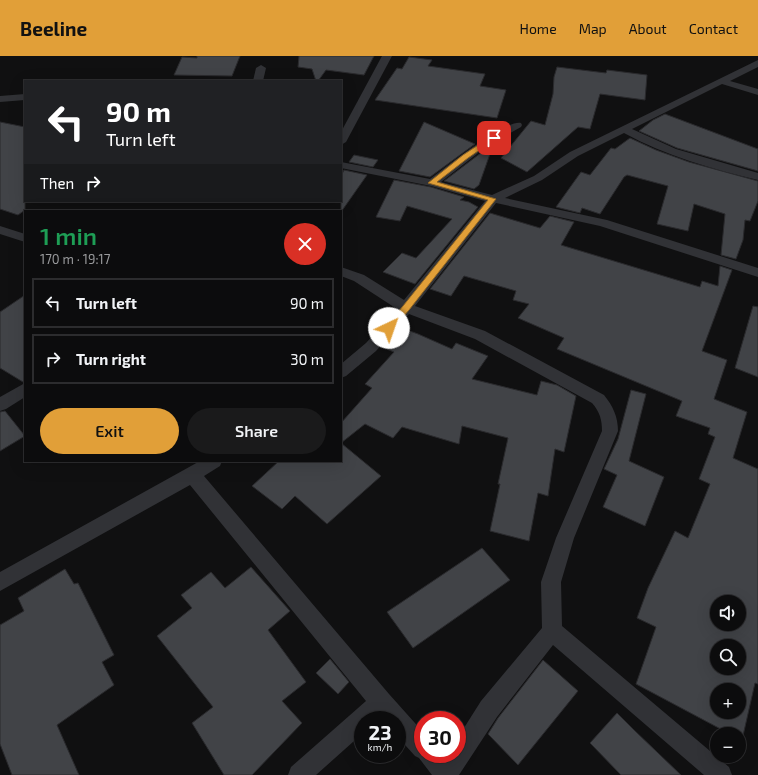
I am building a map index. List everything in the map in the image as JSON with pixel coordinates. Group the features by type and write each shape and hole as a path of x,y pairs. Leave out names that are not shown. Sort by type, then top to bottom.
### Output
{"street":[{"path":"342,140 387,56"},
{"path":"342,371 372,347 406,308 493,199 538,178 574,154 758,63"},
{"path":"258,80 261,68"},
{"path":"721,81 758,92"},
{"path":"0,99 24,97"},
{"path":"432,183 483,144 517,126"},
{"path":"624,130 643,140 676,152 758,177"},
{"path":"342,165 432,183 493,199 603,223 758,273"},
{"path":"0,230 24,238"},
{"path":"342,271 359,278 406,308 480,335 598,398 606,408 610,418 610,431 565,538 551,582 552,631 489,709 447,775 437,763"},
{"path":"0,582 192,475 212,462"},
{"path":"192,475 381,702 414,738"},
{"path":"552,631 721,775"},
{"path":"299,775 381,702"}],"building":[{"path":"197,56 240,56 232,76 174,75 182,57 197,58"},
{"path":"299,56 374,56 364,75 326,70 319,80 316,80 312,69 298,67"},
{"path":"409,57 432,60 428,66 485,74 480,86 506,90 497,118 375,100 397,68 402,69"},
{"path":"557,67 606,73 607,70 647,75 645,100 600,94 590,129 578,127 527,172 501,158 531,121 545,125 553,94 554,77"},
{"path":"665,114 758,149 758,171 677,148 639,131 653,120"},
{"path":"0,122 24,127 25,210 18,215 0,209"},
{"path":"424,122 475,144 430,177 399,171"},
{"path":"630,138 656,150 689,162 758,181 758,201 750,221 745,220 743,240 736,259 721,255 725,214 694,204 688,231 657,224 668,186 627,175 624,177 600,214 582,208 580,213 556,207 581,172 590,175 611,148 615,149"},
{"path":"486,149 491,151 479,185 474,189 444,181"},
{"path":"354,155 378,160 373,167 349,162"},
{"path":"344,170 367,175 342,211 341,202 342,174"},
{"path":"394,180 431,187 464,197 460,200 469,202 478,207 415,284 383,272 402,253 416,258 452,219 407,206 400,221 376,217"},
{"path":"490,213 540,228 550,216 574,222 561,245 700,287 702,281 718,286 720,266 732,270 702,351 727,360 714,399 747,412 733,458 758,469 758,684 755,683 745,727 717,727 636,684 656,627 637,618 648,588 675,531 688,538 710,484 699,479 715,437 708,434 710,428 676,416 682,401 557,349 564,338 518,318 529,304 513,300 516,291 464,276 451,296 430,289"},
{"path":"24,296 24,382 0,368 0,312"},
{"path":"753,306 758,307 758,377 735,368"},
{"path":"399,327 452,349 456,343 488,356 472,379 537,395 541,381 557,385 576,396 564,452 555,449 548,496 538,493 529,541 490,531 508,438 462,426 459,444 402,427 393,438 365,424 342,442 342,422 372,388 365,384 394,352 384,348"},
{"path":"631,390 646,394 629,461 664,477 645,526 603,507 617,475 604,469 618,439"},
{"path":"5,411 24,437 0,451 0,412"},
{"path":"342,444 381,476 327,524 295,496 282,509 252,486 278,462 342,462"},
{"path":"482,548 510,580 413,648 387,612"},
{"path":"251,567 290,611 268,630 306,682 282,701 302,723 252,775 224,775 192,723 213,707 157,636 192,608 181,595 211,572 225,588"},
{"path":"65,569 74,584 78,583 114,655 102,662 114,685 57,725 79,775 12,775 0,744 0,625 24,611 18,598"},
{"path":"330,659 349,682 338,694 316,673"},
{"path":"543,660 578,691 518,765 488,734 498,718"},
{"path":"617,713 681,775 621,775 590,743"}],"route":[{"path":"389,328 493,199 432,183 466,156 494,138"}]}
